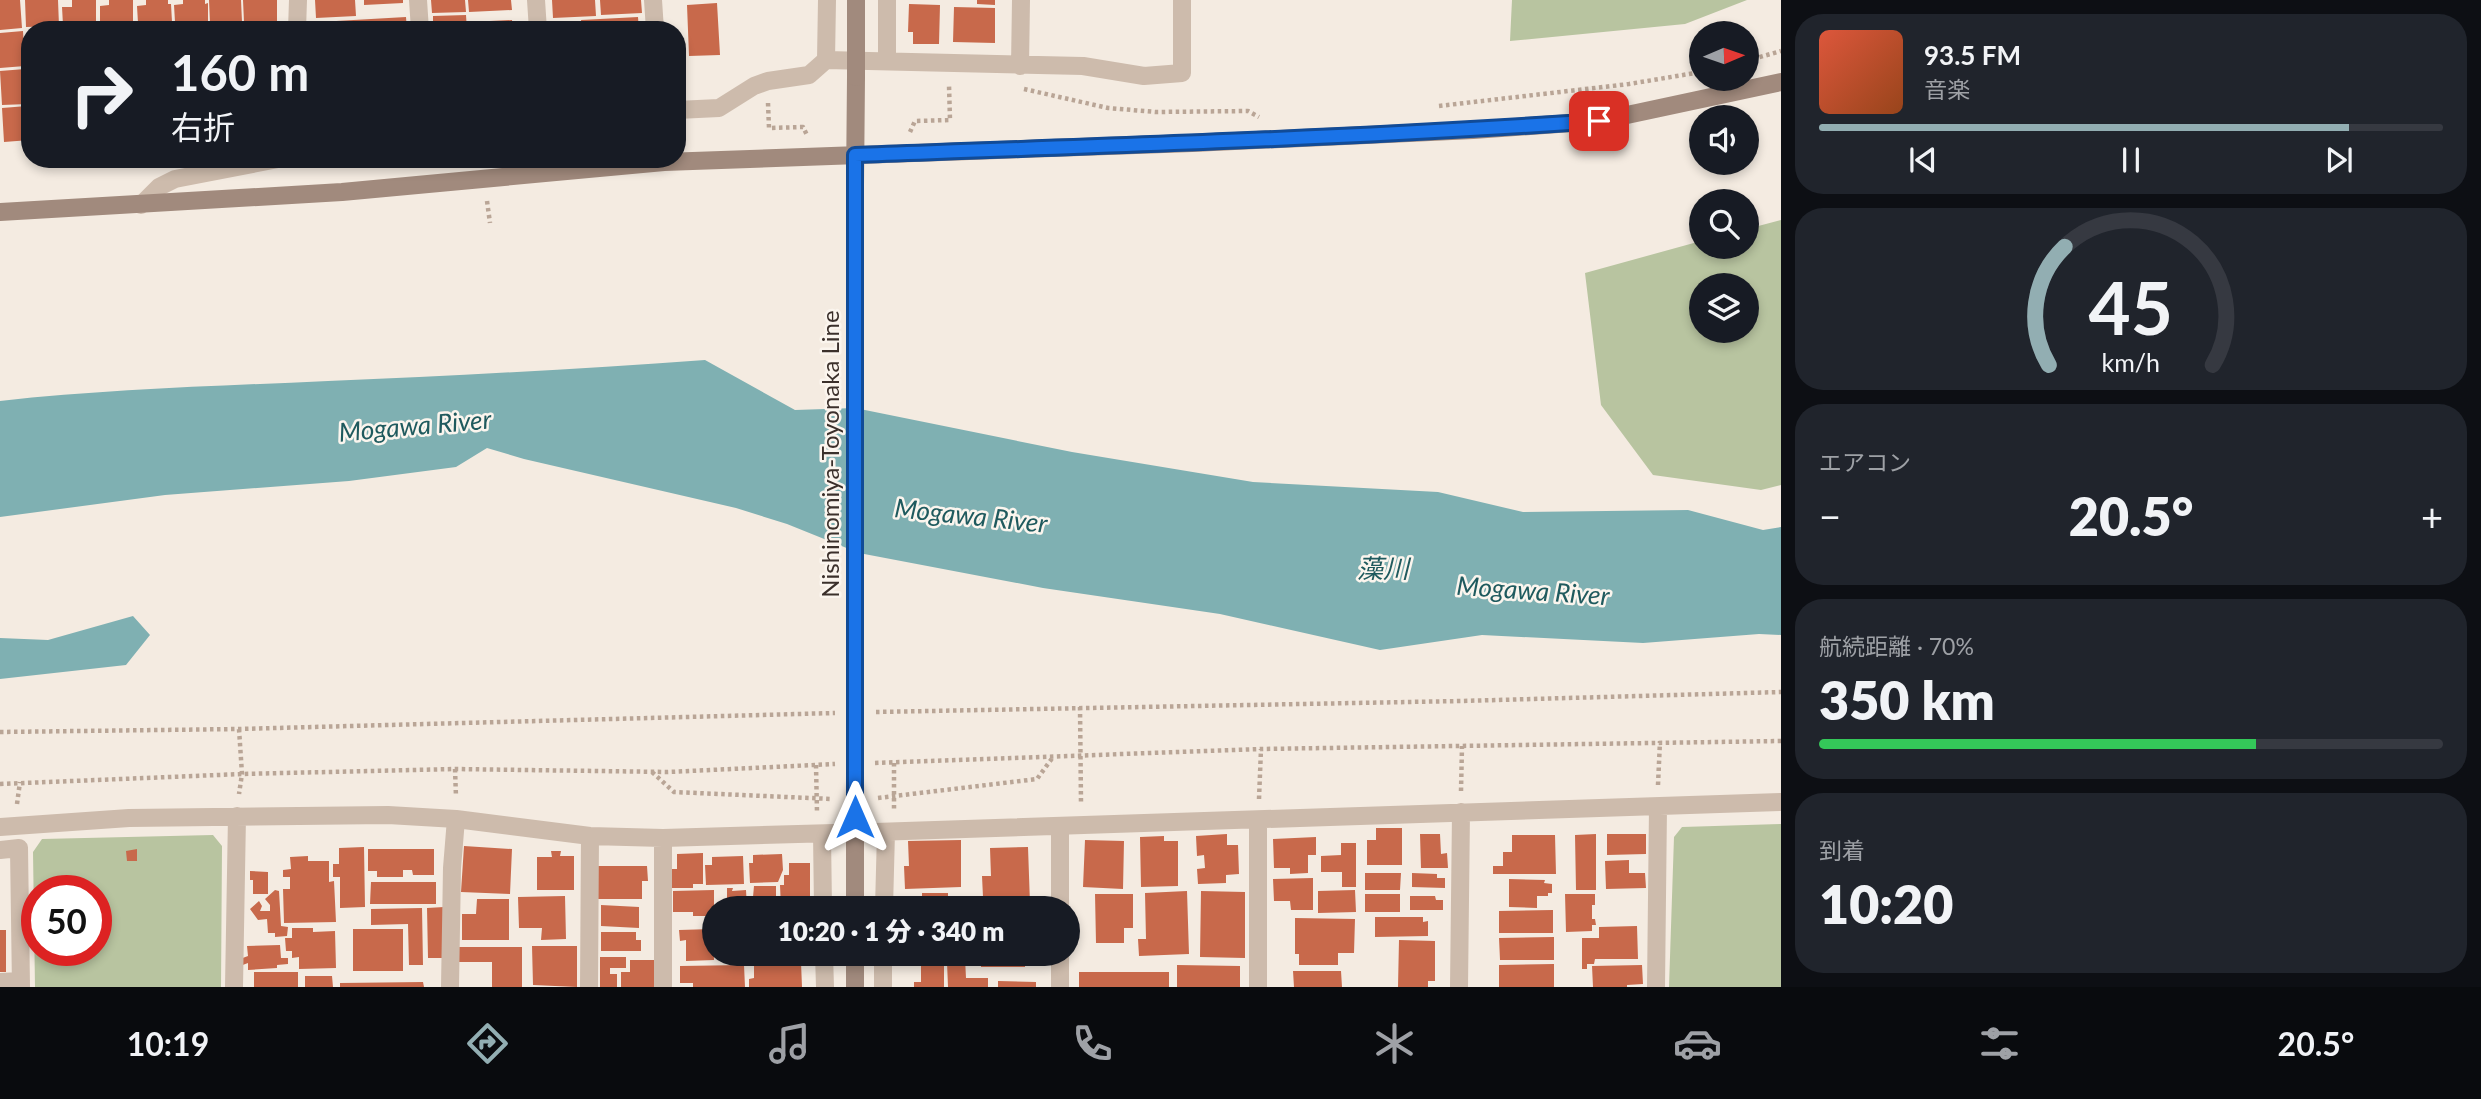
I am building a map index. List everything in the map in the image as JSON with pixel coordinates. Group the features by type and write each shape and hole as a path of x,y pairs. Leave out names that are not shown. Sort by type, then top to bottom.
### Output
{"street":[{"path":"297,21 298,0"},
{"path":"418,0 419,21"},
{"path":"536,0 537,21"},
{"path":"653,0 654,21"},
{"path":"826,60 827,0"},
{"name":"Nishinomiya-Toyonaka Line","path":"855,896 856,0"},
{"path":"887,0 887,60"},
{"path":"1020,66 1021,0"},
{"path":"686,110 719,108 754,86 768,81 808,75 826,60 1083,66 1144,76 1182,73 1182,0"},
{"path":"686,161 1206,143 1599,121 1781,82"},
{"path":"141,205 159,187 175,179 232,168"},
{"path":"0,212 342,192 600,168"},
{"path":"884,896 881,832 1781,802"},
{"path":"1656,987 1658,807"},
{"path":"1459,987 1461,812"},
{"path":"0,827 129,818 388,815 456,819 590,836 663,838 828,833 824,896"},
{"path":"234,987 237,816"},
{"path":"450,987 452,868 456,819"},
{"path":"1258,821 1258,987"},
{"path":"1060,826 1060,896"},
{"path":"589,987 590,836"},
{"path":"663,838 663,987"},
{"path":"0,850 19,848 21,984 0,982"},
{"path":"824,966 825,987"},
{"path":"855,966 855,987"},
{"path":"883,966 883,987"},
{"path":"1060,966 1060,987"}],"path":[{"path":"1759,57 1781,51"},
{"path":"768,81 769,128 803,127 808,136"},
{"path":"937,84 960,85"},
{"path":"909,133 915,121 950,120 949,84"},
{"path":"1018,88 1108,108 1156,112 1248,111 1265,121"},
{"path":"487,196 490,223"},
{"path":"869,712 1781,692"},
{"path":"1080,707 1081,825"},
{"path":"0,732 239,729 845,713"},
{"path":"237,816 242,774 239,729"},
{"path":"1658,807 1660,741"},
{"path":"867,764 1261,749 1781,741"},
{"path":"1461,812 1462,746"},
{"path":"1258,821 1261,749"},
{"path":"876,798 1037,779 1053,756"},
{"path":"894,762 894,796"},
{"path":"0,784 242,774 455,769 651,771 844,764"},
{"path":"816,765 817,799"},
{"path":"651,771 674,792 832,799"}],"green space":[{"path":"1512,0 1747,0 1685,24 1510,41"},
{"path":"1781,220 1781,485 1761,490 1653,475 1601,405 1585,273 1689,244 1689,259 1759,259 1759,226"},
{"path":"1781,824 1781,987 1669,987 1674,837 1682,827"},
{"path":"213,835 222,846 221,987 35,987 35,966 112,966 112,875 33,875 33,852 42,839"}],"water":[{"name":"藻川","path":"705,360 795,410 855,408 1072,452 1253,482 1438,492 1523,512 1688,510 1763,530 1781,527 1781,635 1759,634 1643,643 1482,635 1380,650 1220,614 1043,588 859,553 787,524 736,508 487,448 456,467 349,481 165,495 0,517 0,401 123,391 469,375"},
{"path":"133,616 150,635 126,665 0,679 0,638 48,640"}],"building":[{"path":"0,0 20,0 21,28 0,30"},
{"path":"25,0 58,0 59,21 26,21"},
{"path":"72,0 96,0 96,21 63,21 62,7 72,7"},
{"path":"109,0 133,0 133,21 100,21 100,6 109,5"},
{"path":"146,0 168,0 168,4 171,4 172,21 138,21 137,6 146,5"},
{"path":"183,0 205,0 205,4 208,3 208,21 175,21 174,5 183,4"},
{"path":"209,0 241,0 242,21 210,21"},
{"path":"243,0 277,0 277,21 244,21"},
{"path":"315,0 355,0 356,16 316,18"},
{"path":"364,0 403,0 403,3 364,5"},
{"path":"431,0 465,0 466,12 432,13"},
{"path":"468,0 511,0 512,10 469,12"},
{"path":"552,0 595,0 596,16 553,18"},
{"path":"600,0 641,0 642,13 601,15"},
{"path":"977,0 995,0 995,5 977,4"},
{"path":"717,3 720,55 689,56 687,5"},
{"path":"909,4 940,5 939,44 913,44 913,32 908,32"},
{"path":"954,7 995,8 995,43 953,42"},
{"path":"466,15 466,21 433,21 433,16"},
{"path":"406,17 406,21 336,21"},
{"path":"638,17 638,21 581,21"},
{"path":"21,31 21,66 0,68 0,33"},
{"path":"21,69 21,104 2,105 0,71"},
{"path":"21,106 21,141 4,142 2,108"},
{"path":"1376,828 1402,828 1402,865 1367,865 1367,840 1376,840"},
{"path":"1227,834 1227,845 1238,845 1239,874 1226,875 1226,883 1198,884 1197,869 1205,868 1204,855 1197,856 1196,836"},
{"path":"1420,834 1440,834 1441,854 1447,853 1448,868 1421,868"},
{"path":"1596,834 1596,890 1576,890 1575,835"},
{"path":"1607,834 1646,834 1646,854 1607,855"},
{"path":"1512,835 1555,835 1556,874 1493,874 1493,866 1503,866 1503,852 1512,852"},
{"path":"1164,836 1164,841 1178,841 1178,886 1141,887 1140,837"},
{"path":"1316,837 1316,855 1308,855 1308,873 1290,874 1290,868 1274,868 1273,839"},
{"path":"961,840 961,887 905,889 904,866 909,866 908,841"},
{"path":"1085,840 1124,841 1123,889 1083,887"},
{"path":"1341,843 1356,843 1356,887 1342,887 1342,872 1321,872 1321,856 1341,855"},
{"path":"464,846 512,849 510,894 461,892"},
{"path":"364,847 365,907 340,908 340,877 333,877 333,864 339,864 339,848"},
{"path":"1028,847 1030,896 983,896 982,876 991,876 990,848"},
{"path":"137,849 137,861 127,861 126,851"},
{"path":"368,849 434,849 434,875 413,875 412,870 403,870 403,877 377,877 377,871 368,871"},
{"path":"551,851 561,851 560,856 574,856 574,890 537,890 537,857 552,857"},
{"path":"703,853 703,884 693,884 693,888 671,888 671,869 677,869 677,854"},
{"path":"782,854 783,870 778,882 750,883 749,863 753,863 753,855"},
{"path":"308,856 308,861 329,861 329,882 334,881 336,922 284,923 283,889 290,889 290,877 283,877 283,870 291,869 290,857"},
{"path":"743,856 744,884 706,885 705,865 712,865 712,857"},
{"path":"1629,860 1629,873 1645,873 1646,888 1606,889 1605,861"},
{"path":"789,863 810,863 810,896 780,896 780,885 784,885 784,875 789,875"},
{"path":"595,866 647,866 648,881 642,881 642,899 595,899"},
{"path":"250,871 268,872 268,894 253,894"},
{"path":"1365,873 1401,873 1400,890 1365,890"},
{"path":"1412,873 1437,874 1437,878 1445,878 1445,888 1412,887"},
{"path":"1313,878 1313,910 1291,910 1290,901 1274,901 1273,879"},
{"path":"1509,879 1545,880 1544,883 1552,884 1552,893 1548,893 1548,896 1537,896 1537,908 1509,907"},
{"path":"371,882 436,882 436,904 370,904"},
{"path":"754,886 776,886 776,896 753,896"},
{"path":"727,888 733,888 732,891 746,890 746,896 727,896"},
{"path":"275,890 279,891 281,926 288,927 287,936 275,937 275,933 268,933 267,919 258,920 250,909 259,901 262,906 260,911 270,911 270,905 265,899"},
{"path":"714,890 714,896 702,896 702,916 693,916 693,912 673,912 673,891"},
{"path":"1355,890 1356,912 1318,913 1318,891"},
{"path":"1187,891 1189,954 1139,956 1138,939 1146,939 1145,893"},
{"path":"1201,891 1245,892 1245,958 1200,957"},
{"path":"922,893 948,893 948,896 922,896"},
{"path":"1095,894 1133,894 1133,928 1124,928 1124,943 1096,943"},
{"path":"1365,894 1400,894 1400,912 1365,912"},
{"path":"1565,894 1595,894 1592,919 1595,919 1596,925 1592,925 1592,931 1566,932"},
{"path":"565,896 566,939 541,940 542,928 519,928 518,897"},
{"path":"1410,896 1435,896 1436,900 1443,900 1443,910 1410,910"},
{"path":"477,899 509,899 509,940 462,940 462,914 476,914"},
{"path":"601,905 639,907 639,928 601,926"},
{"path":"444,907 445,958 428,958 427,908"},
{"path":"422,908 423,965 409,965 408,924 371,925 371,909"},
{"path":"1553,910 1553,933 1499,933 1499,911"},
{"path":"1375,917 1423,917 1423,922 1428,921 1428,936 1375,937"},
{"path":"1295,918 1355,919 1354,953 1338,953 1338,965 1299,965 1299,954 1295,954"},
{"path":"1637,926 1638,959 1595,959 1594,964 1587,964 1587,969 1582,969 1582,938 1599,938 1599,927"},
{"path":"292,928 313,928 313,932 335,931 336,968 299,969 299,957 292,958 292,951 286,951 285,938 292,938"},
{"path":"353,929 403,929 403,971 353,971"},
{"path":"702,929 702,960 686,961 686,940 680,941 679,930"},
{"path":"0,930 6,930 6,972 0,972"},
{"path":"601,932 636,932 636,940 641,940 641,951 601,951"},
{"path":"1554,937 1554,960 1500,960 1499,938"},
{"path":"1399,940 1435,941 1435,981 1428,981 1428,987 1398,987"},
{"path":"280,945 281,958 288,958 288,964 277,965 277,968 248,970 248,963 240,966 240,959 248,956 247,946"},
{"path":"532,946 577,946 577,987 533,985"},
{"path":"459,947 522,947 522,987 492,987 492,962 459,962"},
{"path":"600,957 626,957 626,968 610,968 610,974 617,974 617,987 600,987"},
{"path":"630,960 654,960 654,987 621,987 621,972 630,972"},
{"path":"1554,964 1554,987 1499,987 1499,965"},
{"path":"1177,965 1240,966 1240,987 1177,987"},
{"path":"1642,965 1643,984 1593,987 1592,966"},
{"path":"680,966 744,966 745,987 693,987 693,983 680,983"},
{"path":"754,966 801,966 802,987 749,987 749,979 754,978"},
{"path":"921,966 944,966 944,987 914,987 914,982 921,982"},
{"path":"947,966 965,966 966,978 988,978 988,987 948,987"},
{"path":"981,966 1025,966 1025,967"},
{"path":"1293,971 1341,971 1342,987 1294,987"},
{"path":"254,972 298,972 298,987 254,987"},
{"path":"1079,972 1169,972 1169,987 1079,987"},
{"path":"305,976 332,976 333,987 305,987"},
{"path":"998,981 1036,982 1036,987 998,987"},
{"path":"423,982 424,987 340,987 340,983"}],"route":[{"path":"855,817 855,155 1243,141 1599,121"}],"water label":[{"name":"Mogawa River","path":"415,426"},
{"name":"Mogawa River","path":"971,516"},
{"name":"Mogawa River","path":"1533,591"}]}
